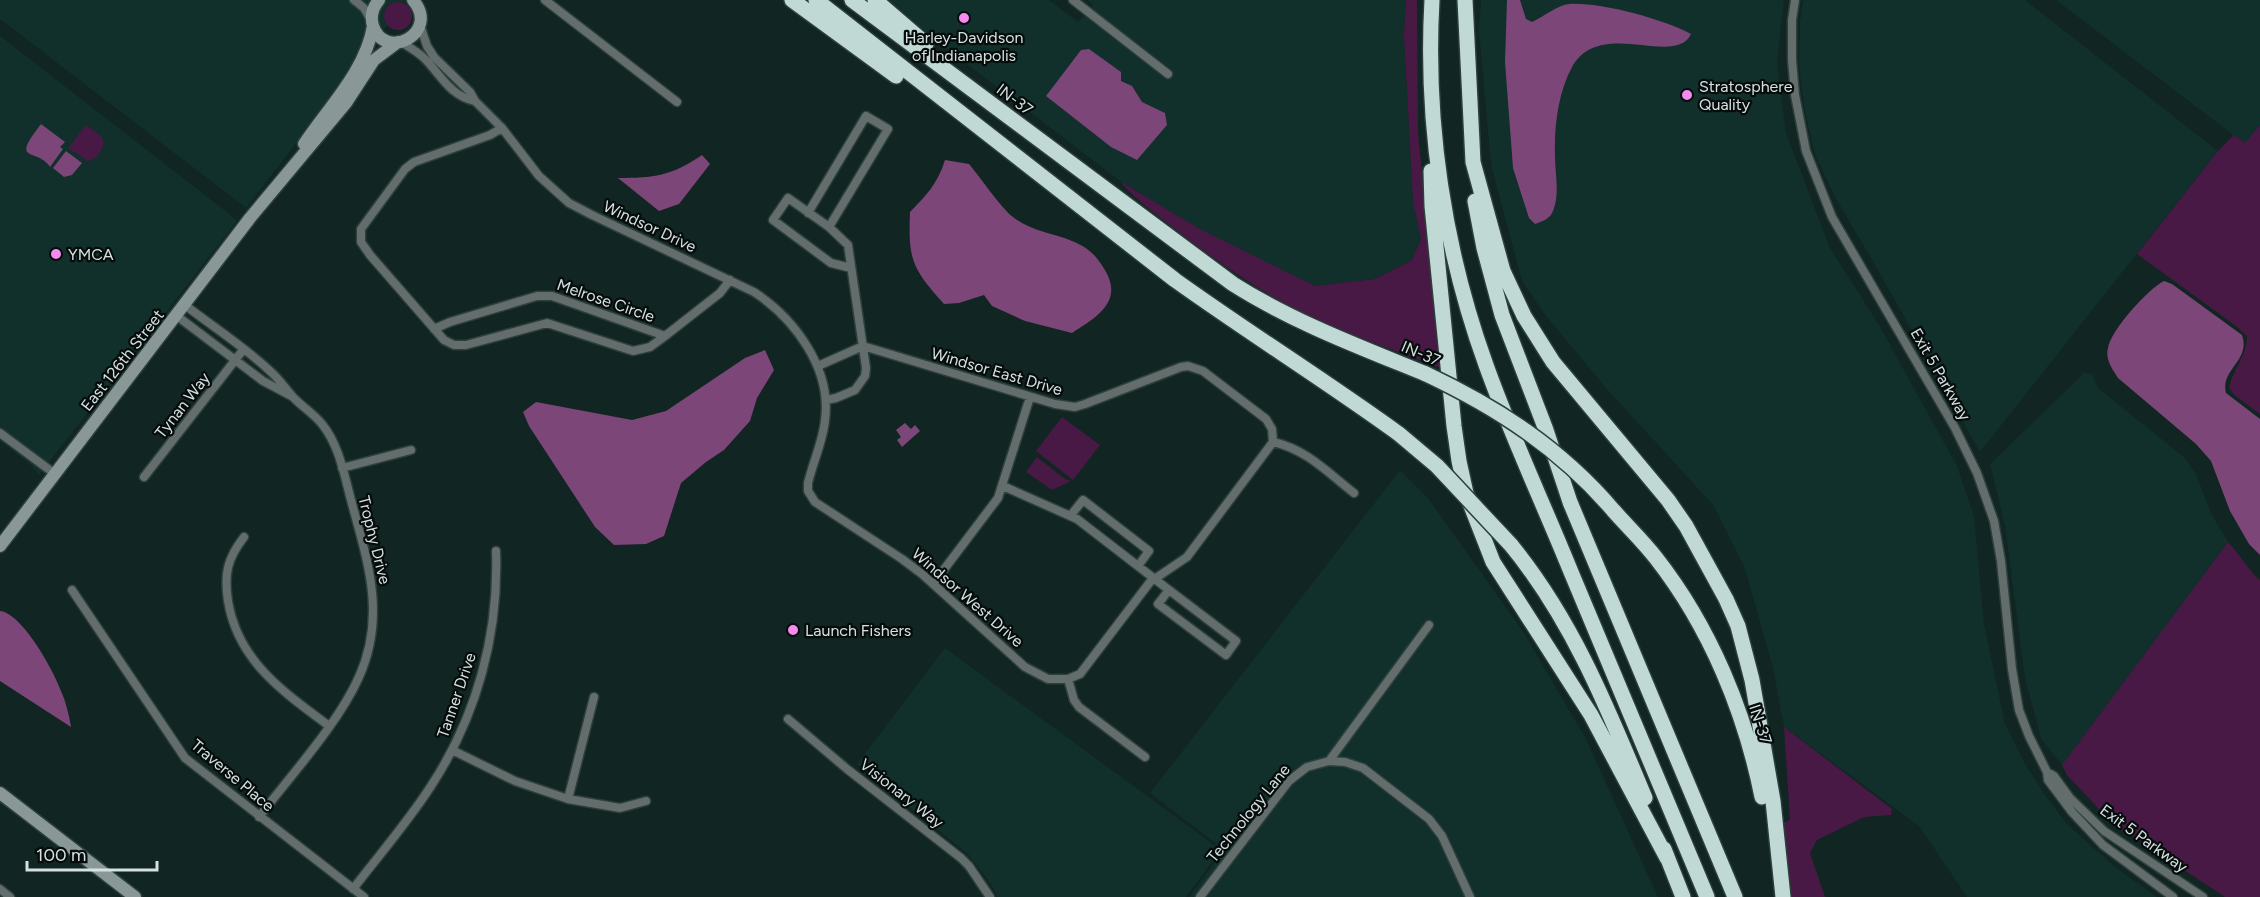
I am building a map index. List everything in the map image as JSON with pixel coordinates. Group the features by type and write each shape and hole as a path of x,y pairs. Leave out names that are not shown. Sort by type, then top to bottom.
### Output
{"highway":[{"path":"792,0 974,133 1034,170"},
{"path":"816,0 1222,314 1347,397 1399,434 1437,466 1510,545 1545,591 1585,660 1651,813 1683,897"},
{"name":"IN-37","path":"852,0 1206,265 1260,301 1316,328 1458,389 1517,423 1579,473 1656,558 1683,597 1713,652 1739,713 1757,770 1782,897"},
{"path":"874,0 1014,121"},
{"path":"1432,0 1431,69 1435,132 1450,242 1471,320 1486,365 1707,897"},
{"path":"1464,0 1461,43 1465,128 1484,248 1499,304 1570,502 1735,897"},
{"path":"1464,0 1473,162 1503,270 1524,316 1553,362 1668,500 1686,526 1726,599 1738,626 1752,680 1773,801 1782,897"},
{"path":"1435,132 1431,175 1432,206 1454,426 1466,493 1493,562 1591,715 1667,858"}],"main road":[{"name":"East 126th Street","path":"0,546 269,194 353,72 367,46 373,10 379,0"},
{"path":"413,0 420,13 420,23"},
{"path":"420,23 429,0"},
{"name":"East 126th Street","path":"269,194 346,104 374,60 413,36 420,23"},
{"path":"372,24 384,39 400,42"},
{"path":"0,793 135,897"}],"street":[{"path":"354,0 364,9 372,24"},
{"path":"545,0 677,102"},
{"path":"1073,0 1168,74"},
{"name":"Exit 5 Parkway","path":"1795,0 1792,20 1792,60 1795,95 1806,151 1832,217 1955,428 1977,473 1994,521 2001,561 2012,669 2019,710 2029,736 2047,772 2048,780 2091,833 2173,897"},
{"name":"Windsor Drive","path":"420,23 428,46 435,57 502,128 539,176 569,203 754,292 779,312 794,328 818,366"},
{"name":"Windsor Drive","path":"400,42 425,59 447,86 465,99 475,101"},
{"path":"808,213 866,116 888,129 829,227"},
{"name":"Melrose Circle","path":"502,128 410,165 361,229 363,247 434,330 448,343 466,345 547,323 633,351 650,347 720,293 729,280"},
{"path":"826,400 847,394 862,383 866,368 851,268 845,240 788,198 773,220 831,263 851,268"},
{"name":"Melrose Circle","path":"434,330 450,322 537,296 552,296 664,336"},
{"name":"Trophy Drive","path":"185,305 271,371 293,397 327,430 342,468 373,587 373,622 368,655 360,676 329,726 259,817"},
{"name":"Trophy Drive","path":"177,316 263,381 293,397"},
{"path":"818,366 863,346"},
{"name":"Windsor East Drive","path":"863,346 1030,397 1075,407 1181,367 1197,367 1266,419 1272,429 1273,442"},
{"name":"Tynan Way","path":"144,477 243,350"},
{"name":"Windsor West Drive","path":"818,366 826,400 825,420 808,483 811,497 823,509 902,559 1025,667 1048,679 1068,679"},
{"path":"933,584 995,504 1003,486 1030,397"},
{"path":"0,433 55,474"},
{"path":"1145,757 1080,707 1074,700 1068,679 1080,674 1154,578 1187,557 1264,458 1273,442 1289,446 1300,452 1354,494"},
{"path":"342,468 411,450"},
{"path":"1003,486 1071,516 1154,578 1236,641 1226,655 1158,604 1169,590"},
{"path":"1071,516 1083,500 1149,551 1138,566"},
{"path":"244,537 231,555 226,576 229,606 238,636 249,656 264,674 329,726"},
{"name":"Tanner Drive","path":"353,889 419,804 452,750 477,691 489,645 494,610 496,551"},
{"name":"Traverse Place","path":"72,590 172,742 185,758 364,897"},
{"path":"1329,761 1430,625"},
{"path":"568,799 594,697"},
{"name":"Visionary Way","path":"788,719 847,770 961,858 990,897"},
{"path":"452,750 515,781 568,799 620,808 646,801"},
{"name":"Technology Lane","path":"1200,897 1289,781 1307,766 1329,761 1345,762 1363,768 1429,819 1439,832 1470,897"},
{"name":"Exit 5 Parkway","path":"2047,772 2054,776 2074,802 2104,831 2203,897"},
{"path":"0,889 10,897"}],"shaded area":[{"path":"0,0 407,0 246,208 0,19"},
{"path":"883,0 1049,0 1078,22 1093,5 1087,0 1406,0 1404,36 1413,202 1421,239 1412,260 1375,279 1315,286 1198,228 1120,181"},
{"path":"1406,0 1417,0 1418,132 1441,368 1335,328 1268,294 1190,241 1139,201 1120,181 1198,228 1315,286 1375,279 1412,260 1421,239 1413,202 1404,36"},
{"path":"1481,0 1784,0 1777,64 1786,133 1830,248 1879,325 1957,466 1974,516 1984,624 2005,724 2024,762 2067,824 2115,867 2157,897 1967,897 1919,826 1784,727 1773,668 1745,569 1713,505 1606,388 1546,316 1522,281 1491,165 1479,30"},
{"path":"1507,0 1520,0 1526,19 1532,22 1565,5 1582,4 1632,13 1691,34 1682,43 1670,46 1618,44 1600,46 1584,53 1572,67 1563,88 1556,122 1557,191 1555,204 1550,216 1535,224 1529,218 1513,168 1505,62"},
{"path":"1803,0 2025,0 2218,151 1980,452 1835,197 1815,155 1804,107 1799,66"},
{"path":"2056,0 2260,0 2260,125 2245,144"},
{"path":"398,2 408,6 412,16 408,26 398,30 388,26 384,16 388,6"},
{"path":"0,36 237,221 39,475 29,463 0,441"},
{"path":"1089,49 1121,72 1121,81 1132,86 1142,102 1165,113 1167,125 1137,160 1111,147 1046,96 1081,50"},
{"path":"41,124 65,142 60,147 63,149 50,167 45,161 26,150"},
{"path":"86,125 103,139 103,147 98,155 88,161 68,148"},
{"path":"2260,125 2260,414 2234,395 2229,388 2245,350 2247,336 2137,254 2218,151 2234,135 2245,143"},
{"path":"66,151 82,163 72,175 64,177 53,168"},
{"path":"702,155 710,164 679,204 659,211 618,178 671,172"},
{"path":"945,160 969,164 1002,206 1020,222 1077,243 1094,255 1109,279 1110,298 1106,306 1072,333 1025,321 992,306 984,295 959,303 944,304 925,281 914,262 910,242 910,212 931,189"},
{"path":"2164,281 2172,284 2242,335 2244,344 2242,352 2227,377 2225,385 2226,393 2260,419 2260,555 2249,544 2230,511 2211,461 2196,444 2118,378 2108,360 2107,352 2111,340 2123,321 2149,292"},
{"path":"765,350 774,370 757,398 750,421 724,450 681,483 664,536 646,544 614,545 595,527 529,426 523,412 536,402 632,420 666,411 745,358"},
{"path":"2084,373 2092,374 2098,388 2184,457 2196,474 2211,513 2228,542 2062,765 2041,739 2025,678 2005,526 1990,464"},
{"path":"1062,417 1100,445 1073,480 1036,451"},
{"path":"905,423 911,429 915,425 920,431 902,447 897,440 901,437 896,430"},
{"path":"1037,457 1065,479 1071,481 1052,490 1026,472"},
{"path":"1400,470 1428,498 1524,633 1586,739 1658,897 1189,897 1224,850 1150,793"},
{"path":"2228,542 2260,580 2260,897 2225,897 2111,822 2067,775 2062,765"},
{"path":"0,611 9,614 18,622 44,657 63,695 71,727 0,681"},
{"path":"945,648 1221,850 1186,897 997,897 991,884 969,855 857,764"},
{"path":"1784,727 1892,809 1891,815 1864,817 1817,840 1810,853 1825,897 1792,897 1782,823 1790,820"}],"place":[{"name":"Harley-Davidson of Indianapolis","path":"964,18"},
{"name":"Stratosphere Quality","path":"1687,95"},
{"name":"YMCA","path":"56,254"},
{"name":"Launch Fishers","path":"793,630"}]}
